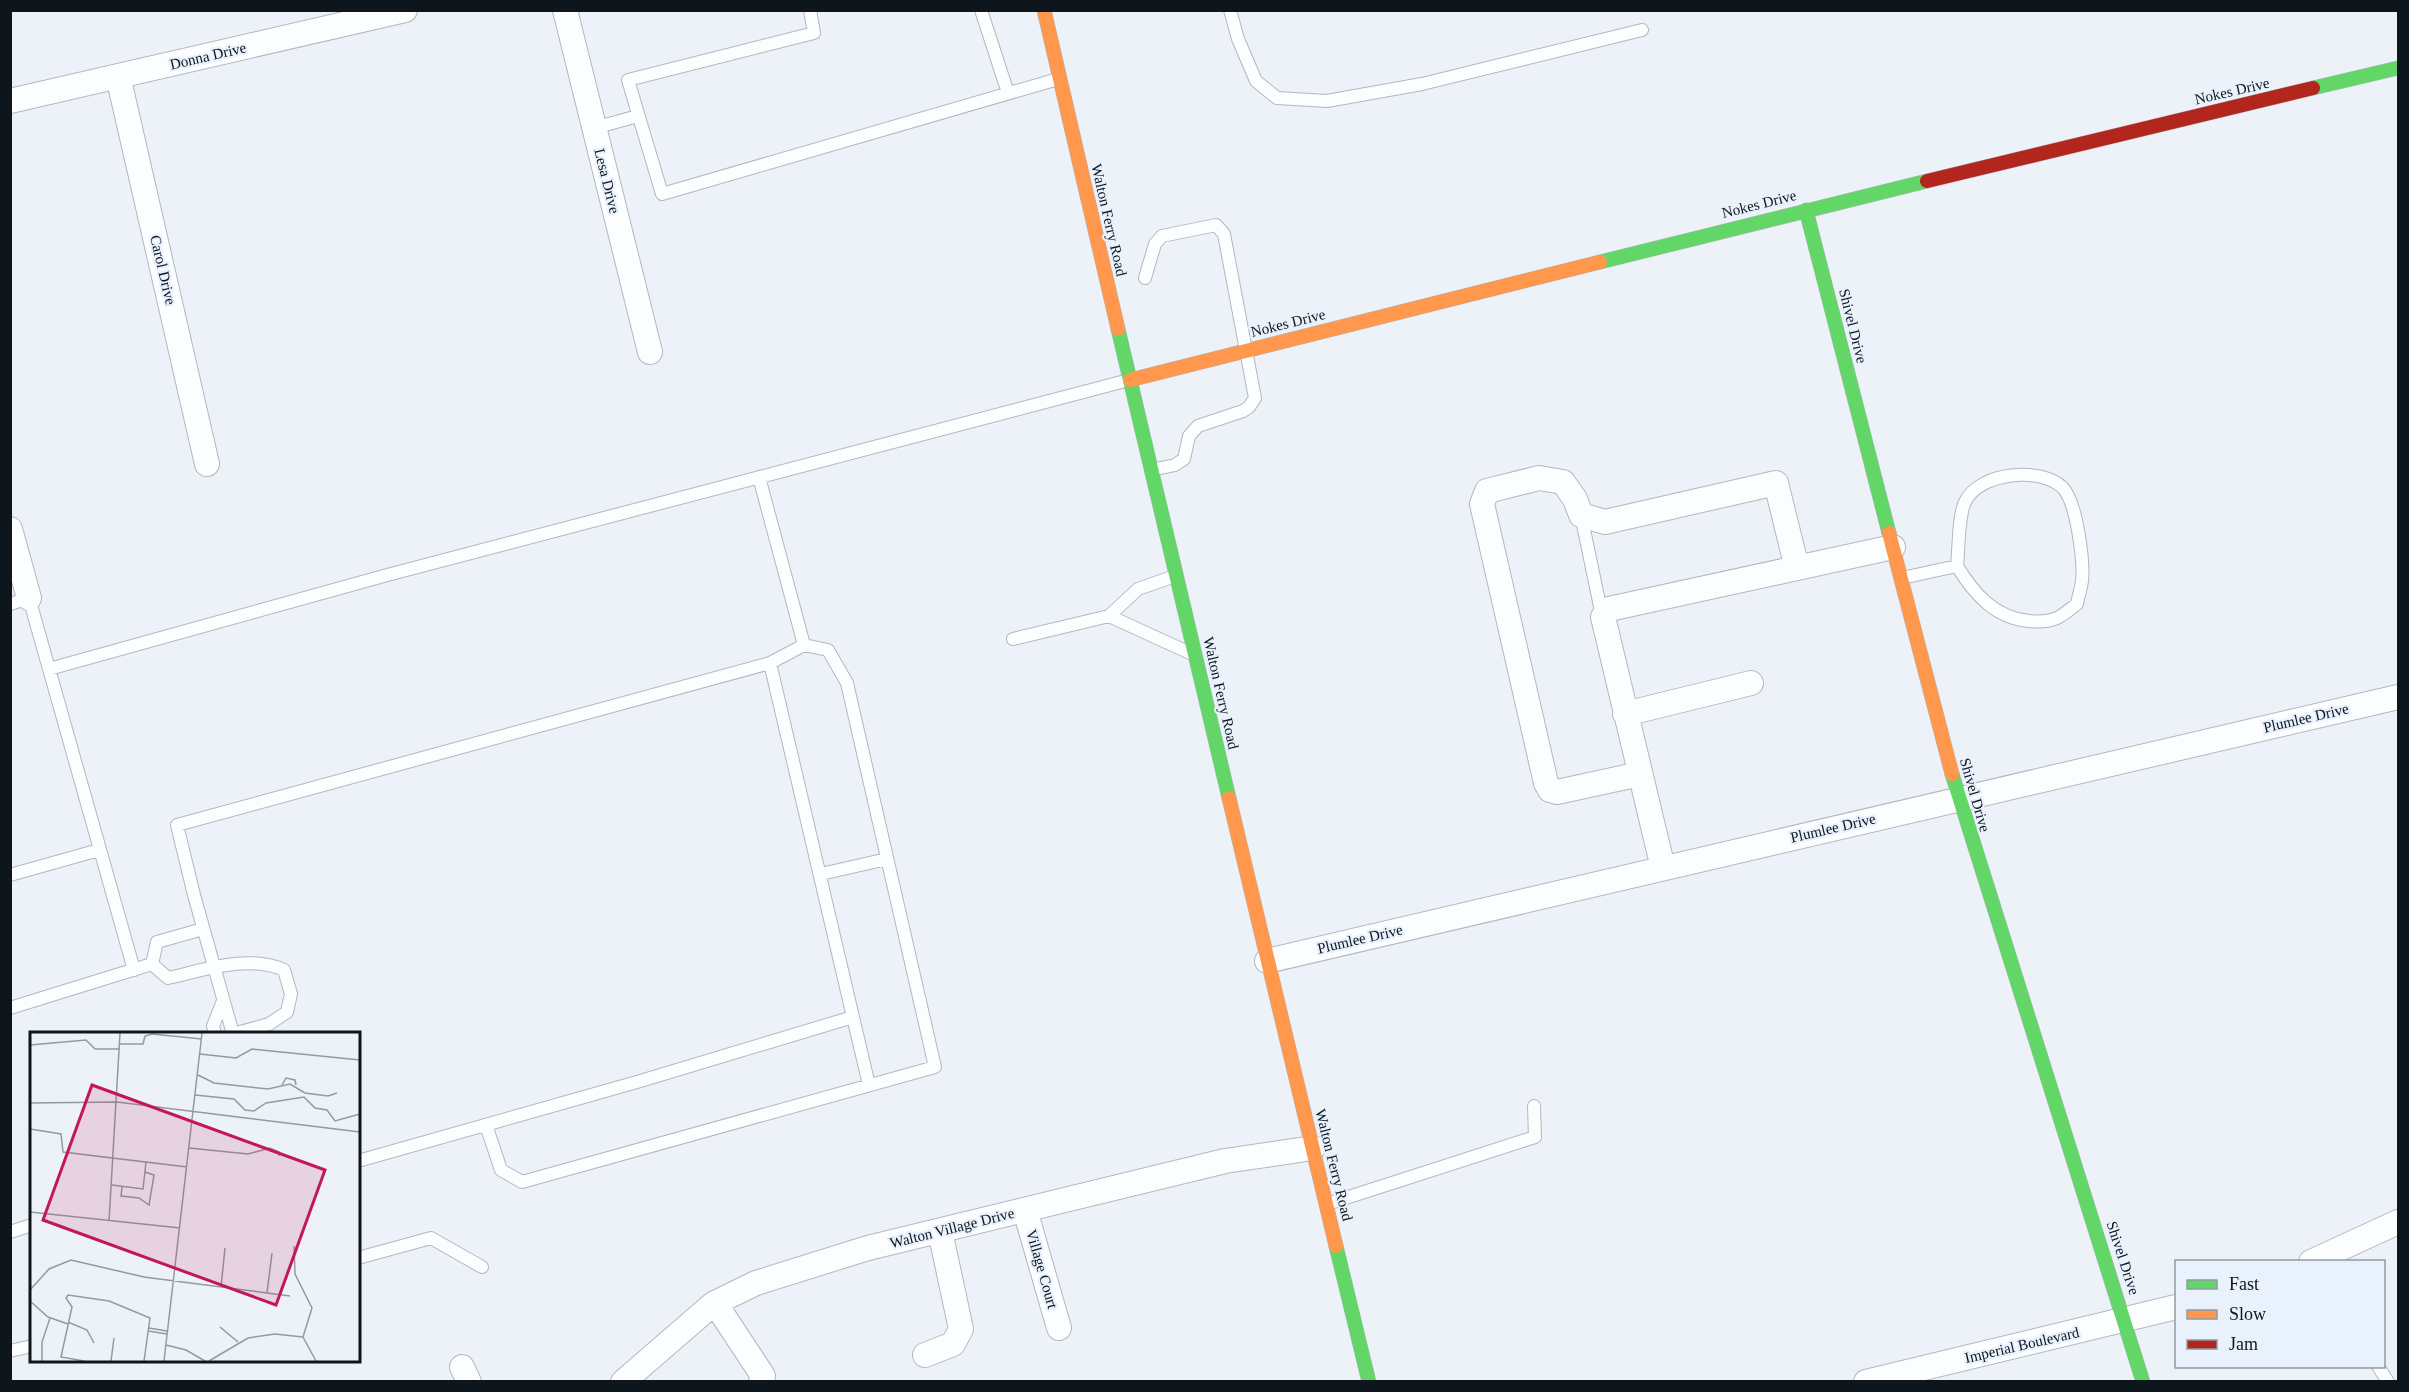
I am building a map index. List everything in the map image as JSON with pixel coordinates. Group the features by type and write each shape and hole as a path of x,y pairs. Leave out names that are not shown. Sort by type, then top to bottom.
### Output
{"street":[{"name":"Donna Drive","path":"10,101 405,10"},
{"name":"Lesa Drive","path":"565,10 650,351"},
{"name":"Walton Ferry Road","path":"1044,10 1150,470 1369,1382"},
{"name":"Nokes Drive","path":"1130,380 1806,210 2398,68"},
{"name":"Carol Drive","path":"118,76 207,464"},
{"name":"Shivel Drive","path":"1806,210 1958,799 2144,1382"},
{"path":"1641,774 1557,792 1551,790 1546,783 1482,504 1487,491 1539,478 1563,482 1575,498 1581,515 1605,522 1776,483 1797,568"},
{"path":"10,529 20,601"},
{"path":"1663,868 1603,617 1609,609 1893,547"},
{"path":"1625,714 1751,682"},
{"name":"Plumlee Drive","path":"1267,961 2398,697"},
{"name":"Walton Village Drive","path":"623,1382 715,1303 756,1283 868,1248 1225,1161 1313,1148"},
{"name":"Village Court","path":"1025,1210 1059,1328"},
{"path":"2326,1259 2398,1222"},
{"path":"925,1355 953,1344 961,1329 940,1231"},
{"path":"715,1303 763,1376 761,1382"},
{"name":"Imperial Boulevard","path":"1866,1382 2126,1321 2175,1307"}],"lane":[{"path":"810,10 814,33 628,80 662,194 1059,78"},
{"path":"981,10 1008,93"},
{"path":"1230,10 1238,39 1256,81 1277,98 1317,100 1376,94 1642,30"},
{"path":"594,128 638,116"},
{"path":"1145,278 1155,244 1162,236 1216,225 1224,234 1255,398 1252,404 1243,411 1198,426 1189,436 1184,459 1175,465 1150,470"},
{"path":"49,669 391,574 1130,380"},
{"path":"2023,475 2044,477 2064,489 2076,516 2082,580 2077,604 2058,618 2042,622 2015,620 1990,607 1968,584 1957,566 1965,502 1978,487 1998,478 2023,475"},
{"path":"759,477 804,645"},
{"path":"1581,515 1603,617"},
{"path":"1901,578 1957,566"},
{"path":"1013,639 1109,616 1138,589 1176,576"},
{"path":"20,601 49,669 134,970"},
{"path":"1109,616 1195,656"},
{"path":"232,1032 177,825 770,663 804,645 828,650 847,683 935,1067 522,1182 501,1170 486,1125"},
{"path":"770,663 869,1085"},
{"path":"10,875 99,850"},
{"path":"821,874 887,860"},
{"path":"152,964 157,942 203,929"},
{"path":"152,964 168,978 214,967 270,963 284,970 291,994 287,1011 269,1024 240,1032"},
{"path":"10,1008 152,964"},
{"path":"214,1032 213,1026 223,1001"},
{"path":"360,1160 853,1017"},
{"path":"1326,1205 1535,1137 1534,1106"},
{"path":"10,1232 30,1226"},
{"path":"360,1257 431,1238 482,1267"},
{"path":"10,1351 30,1346"},
{"path":"2379,1368 2388,1382"}],"traffic: fast":[{"path":"2313,88 2398,68"},
{"path":"1600,262 1927,181"},
{"path":"1806,210 1889,533"},
{"path":"1118,329 1229,798"},
{"path":"1952,774 2143,1382"},
{"path":"1336,1246 1369,1382"}],"traffic: slow":[{"path":"1044,10 1118,329"},
{"path":"1130,380 1600,262"},
{"path":"1889,533 1952,774"},
{"path":"1229,798 1336,1246"}],"traffic: jam":[{"path":"1927,181 2313,88"}]}
